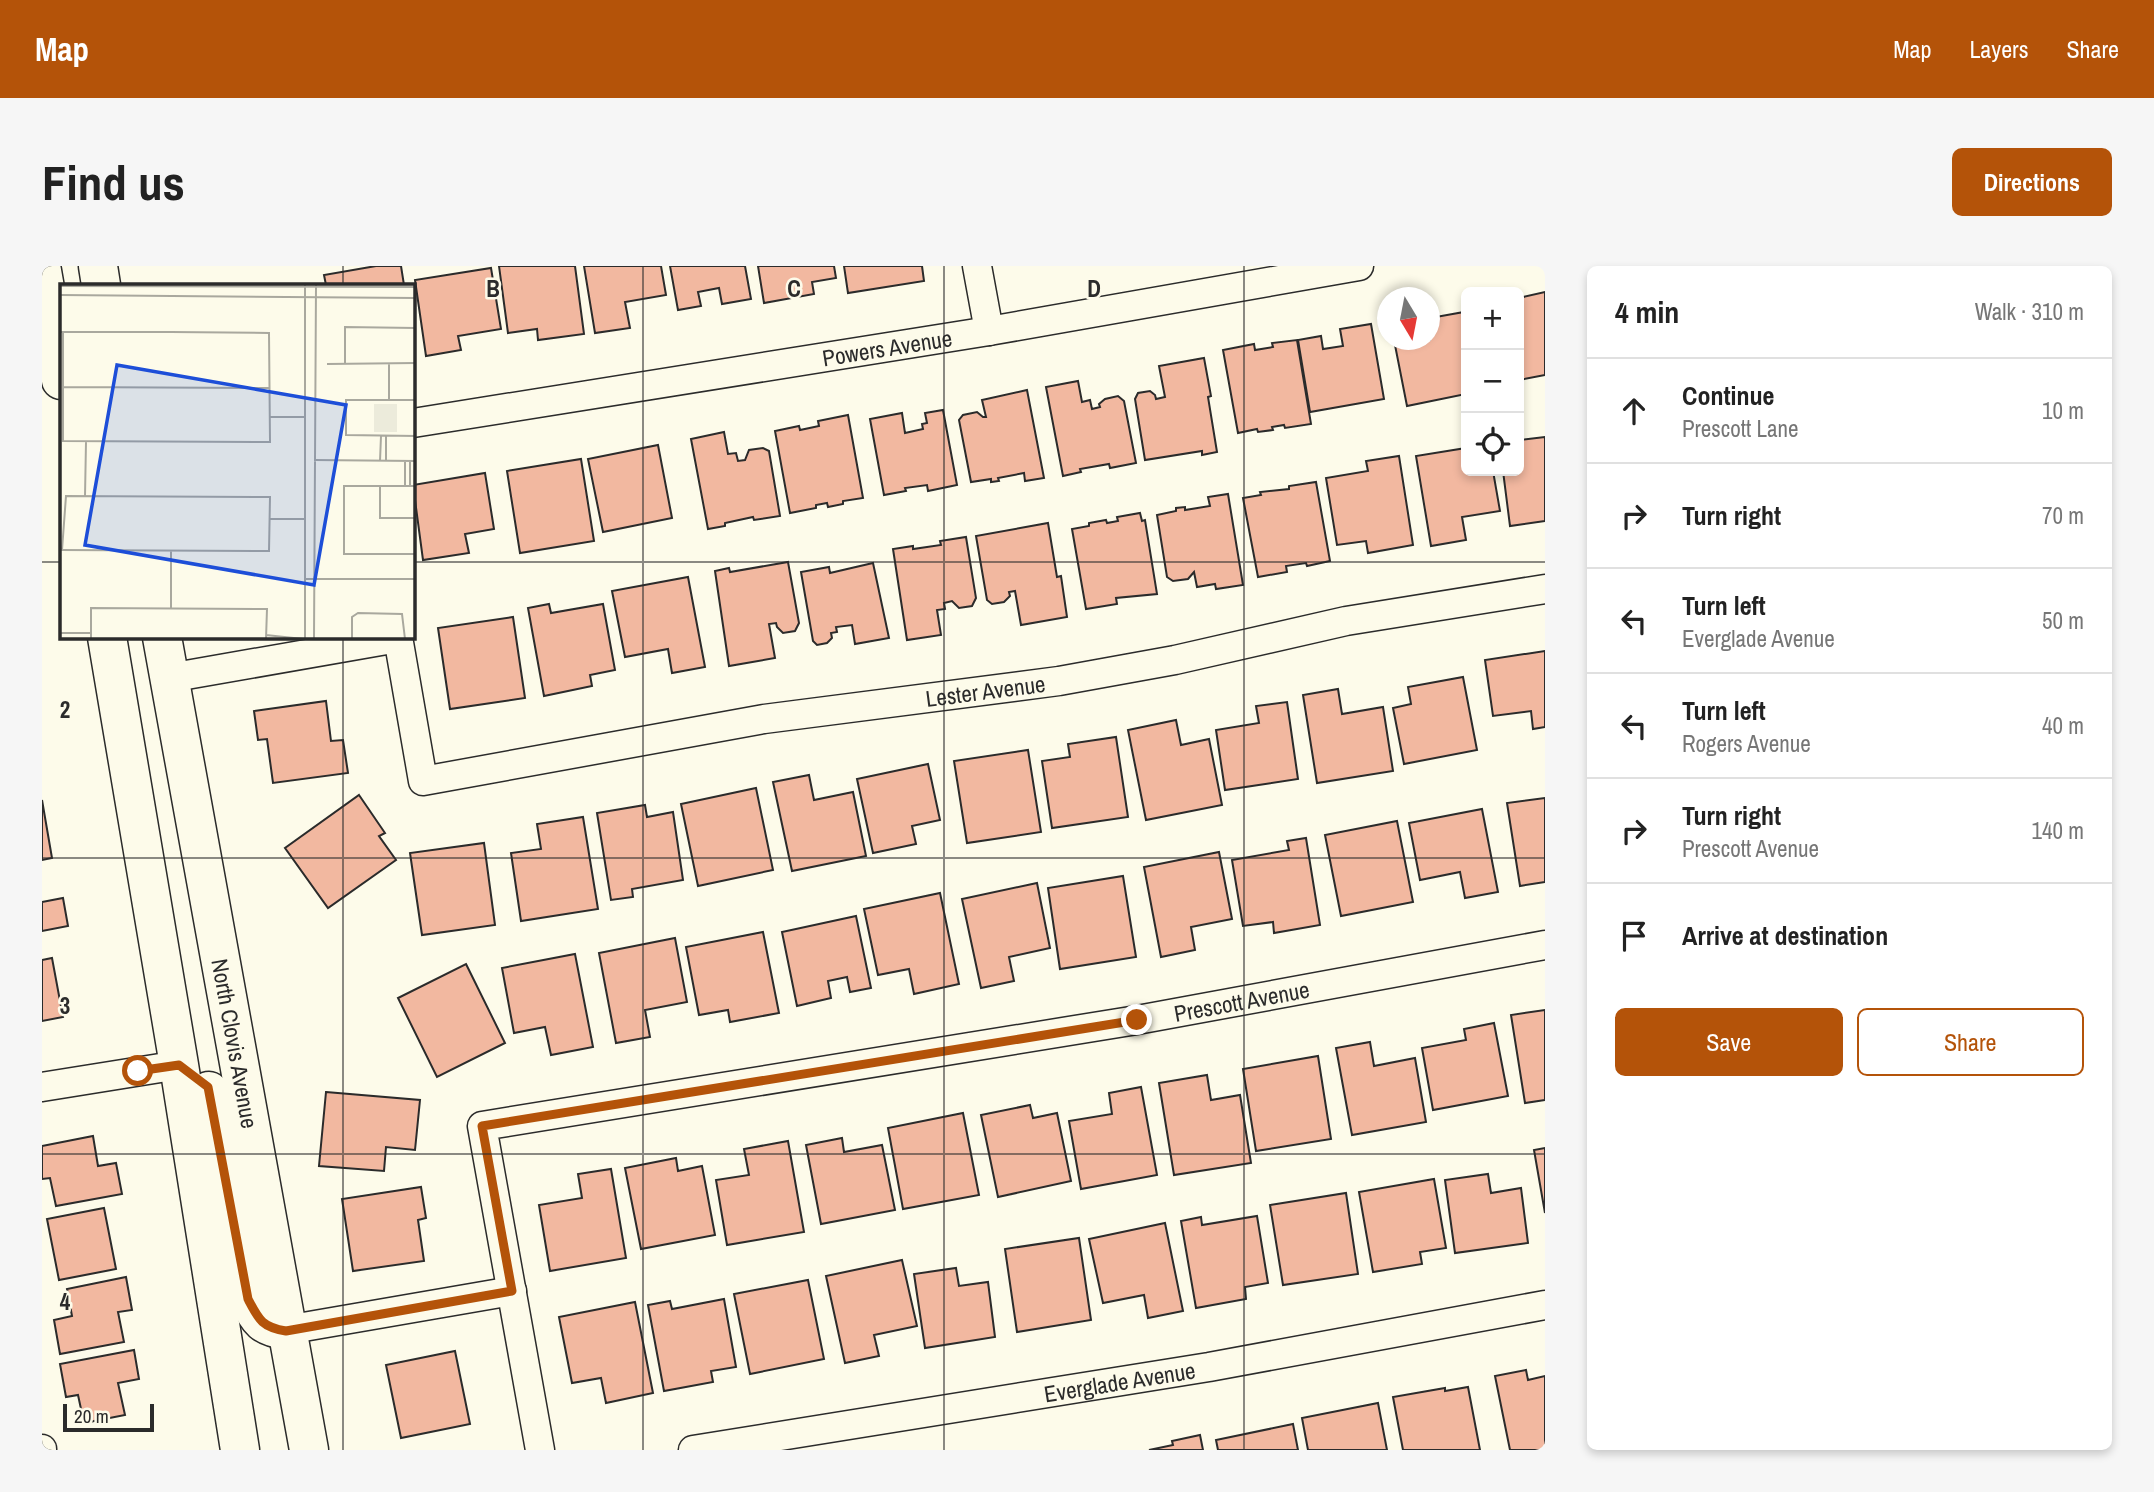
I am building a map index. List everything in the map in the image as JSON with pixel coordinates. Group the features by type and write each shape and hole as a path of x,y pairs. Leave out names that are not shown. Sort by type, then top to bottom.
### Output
{"main road":[{"path":"98,266 101,284"},
{"path":"48,297 60,374"},
{"path":"107,639 240,1450"},
{"name":"North Clovis Avenue","path":"162,639 309,1450"},
{"path":"179,1065 208,1087 248,1299 262,1323 286,1331"}],"street":[{"path":"977,266 989,331"},
{"name":"Powers Avenue","path":"415,423 989,331 1359,266"},
{"name":"Lester Avenue","path":"398,639 423,781 764,719 1059,681 1175,660 1346,621 1545,589"},
{"path":"169,678 392,639"},
{"name":"Prescott Avenue","path":"512,1291 482,1126 1137,1020 1545,945"},
{"path":"42,1087 179,1065"},
{"path":"286,1331 512,1291 540,1450"},
{"name":"Everglade Avenue","path":"693,1450 1209,1367 1545,1305"}],"building":[{"path":"376,266 401,266 404,284 326,284 324,275"},
{"path":"499,266 575,266 584,334 538,340 537,329 508,333"},
{"path":"584,266 661,266 666,295 625,302 630,328 595,333"},
{"path":"670,266 745,266 751,299 722,304 719,288 698,292 701,306 678,310"},
{"path":"758,266 834,266 836,278 812,282 814,294 764,303"},
{"path":"844,266 922,266 924,281 848,293"},
{"path":"491,268 501,329 458,336 461,350 426,356 415,280"},
{"path":"1545,292 1545,375 1524,379 1524,350 1524,297"},
{"path":"1461,313 1461,395 1407,406 1396,350 1440,350 1440,316"},
{"path":"1371,324 1384,399 1310,412 1298,340 1321,336 1323,349 1343,346 1340,329"},
{"path":"1297,340 1311,424 1285,428 1284,425 1272,427 1273,430 1258,432 1257,429 1238,433 1223,350 1254,344 1255,350 1273,347 1272,343"},
{"path":"1204,358 1217,452 1202,455 1202,451 1145,460 1135,399 1138,393 1150,391 1156,399 1165,397 1159,366"},
{"path":"1078,381 1082,402 1090,400 1092,409 1100,407 1099,404 1105,399 1118,396 1124,401 1136,463 1110,468 1109,464 1080,469 1081,472 1063,476 1046,387"},
{"path":"1027,390 1044,478 1025,481 1024,473 998,478 999,481 991,482 991,479 971,482 959,420 963,415 977,412 986,417 982,400"},
{"path":"943,410 957,485 928,491 927,485 905,488 906,491 884,495 870,419 902,413 905,433 923,429 922,424 927,423 925,413"},
{"path":"848,415 863,498 828,507 827,503 816,505 816,508 790,513 775,431 799,426 800,430 819,426 818,421"},
{"path":"724,432 728,454 736,453 738,461 745,460 749,450 763,448 769,451 780,516 754,520 753,517 708,529 691,439"},
{"path":"1545,437 1545,521 1510,526 1504,476 1524,476 1524,439"},
{"path":"658,445 672,518 603,532 588,459"},
{"path":"1461,449 1461,476 1494,476 1500,511 1462,517 1466,540 1431,546 1416,456"},
{"path":"1399,456 1413,545 1368,553 1366,541 1337,545 1326,478 1368,471 1366,461"},
{"path":"581,459 594,541 520,553 507,471"},
{"path":"485,473 494,529 465,534 469,553 423,560 415,485"},
{"path":"1316,482 1330,561 1307,566 1306,563 1286,566 1287,572 1258,577 1243,498 1261,495 1260,492 1289,489 1289,486"},
{"path":"1228,494 1243,585 1216,589 1215,584 1197,587 1194,572 1188,579 1173,581 1167,577 1157,515 1176,511 1176,508 1185,507 1185,510 1210,506 1208,497"},
{"path":"1140,513 1142,521 1145,520 1157,594 1116,598 1117,604 1086,609 1072,529 1106,520 1107,523 1118,521 1117,517"},
{"path":"1048,523 1057,577 1061,576 1067,617 1021,625 1015,591 1009,592 1010,596 1004,602 992,604 987,600 976,536"},
{"path":"966,537 976,598 972,606 959,608 952,601 944,603 945,609 937,610 941,635 907,640 893,549 941,545 940,541"},
{"path":"788,562 799,623 795,631 783,633 776,623 769,624 775,658 729,666 715,571 729,568 730,572"},
{"path":"873,563 889,638 855,644 852,625 836,627 837,632 831,633 832,638 827,643 817,645 813,641 801,572 829,567 830,573"},
{"path":"688,577 705,667 672,673 668,649 625,657 612,591"},
{"path":"549,604 551,613 603,604 615,670 590,675 592,686 544,696 528,608"},
{"path":"513,617 525,698 450,709 438,628"},
{"path":"1545,651 1545,727 1533,729 1531,711 1493,716 1485,660"},
{"path":"1463,677 1477,750 1404,764 1393,708 1411,704 1408,687"},
{"path":"1338,689 1342,714 1383,707 1393,771 1317,783 1303,695"},
{"path":"326,701 331,741 343,740 348,773 273,783 267,739 258,740 254,711"},
{"path":"1287,702 1298,779 1225,790 1216,730 1259,723 1256,706"},
{"path":"1176,720 1181,745 1209,739 1222,805 1146,820 1128,730"},
{"path":"1116,737 1128,817 1052,828 1042,761 1070,757 1068,744"},
{"path":"1028,750 1041,832 967,843 954,761"},
{"path":"928,764 940,820 912,826 916,844 873,853 857,779"},
{"path":"809,775 814,800 853,792 866,856 792,871 773,782"},
{"path":"756,788 773,870 698,886 681,804"},
{"path":"359,795 385,833 379,836 396,860 328,908 285,848"},
{"path":"1545,798 1545,882 1520,886 1507,803"},
{"path":"42,800 52,858 42,860"},
{"path":"645,805 647,817 673,812 683,880 632,889 633,897 611,900 597,813"},
{"path":"1482,809 1498,892 1465,898 1460,872 1420,880 1409,823"},
{"path":"583,817 598,909 521,921 511,853 541,849 537,824"},
{"path":"1397,821 1413,902 1341,916 1325,835"},
{"path":"1306,838 1320,925 1274,933 1273,922 1243,926 1232,860 1289,850 1287,841"},
{"path":"484,843 495,925 422,935 410,853"},
{"path":"1219,852 1232,919 1191,927 1195,950 1161,957 1144,867"},
{"path":"1123,876 1136,957 1060,969 1048,888"},
{"path":"1037,883 1050,948 1009,957 1014,981 981,988 962,899"},
{"path":"940,893 959,984 914,994 909,969 878,975 864,909"},
{"path":"63,898 68,926 42,931 42,902"},
{"path":"856,916 871,988 850,992 847,977 828,981 831,998 797,1006 782,932"},
{"path":"763,932 779,1013 730,1022 728,1010 699,1015 686,947"},
{"path":"675,938 687,1002 645,1010 650,1037 616,1043 599,953"},
{"path":"575,954 593,1047 551,1055 545,1027 514,1033 502,968"},
{"path":"52,958 63,1017 42,1021 42,960"},
{"path":"466,964 505,1043 437,1077 398,998"},
{"path":"1545,1010 1545,1100 1525,1103 1511,1015"},
{"path":"1494,1023 1508,1096 1433,1110 1422,1048 1466,1040 1464,1029"},
{"path":"1370,1042 1374,1066 1415,1058 1426,1122 1352,1135 1336,1048"},
{"path":"1318,1056 1331,1139 1256,1151 1243,1069"},
{"path":"1207,1075 1211,1100 1240,1095 1251,1163 1174,1175 1159,1083"},
{"path":"1141,1087 1157,1175 1081,1189 1069,1121 1112,1114 1109,1093"},
{"path":"326,1092 420,1100 415,1150 386,1147 384,1171 319,1166"},
{"path":"1030,1105 1033,1118 1057,1113 1071,1181 998,1197 981,1115"},
{"path":"963,1113 979,1195 903,1209 888,1128"},
{"path":"93,1136 98,1166 116,1163 122,1194 56,1206 50,1178 42,1179 42,1146"},
{"path":"842,1138 844,1152 882,1145 895,1210 821,1224 806,1145"},
{"path":"788,1141 804,1232 727,1245 716,1180 749,1175 744,1149"},
{"path":"1545,1148 1545,1213 1534,1150"},
{"path":"676,1158 678,1171 702,1166 715,1235 641,1249 625,1168"},
{"path":"611,1169 626,1258 550,1271 539,1205 582,1198 578,1174"},
{"path":"1488,1174 1491,1193 1521,1188 1528,1243 1455,1253 1445,1180"},
{"path":"1434,1179 1446,1248 1420,1252 1422,1264 1373,1272 1359,1192"},
{"path":"421,1187 426,1218 418,1220 424,1261 353,1271 342,1199"},
{"path":"1346,1193 1358,1274 1283,1285 1270,1205"},
{"path":"104,1208 116,1269 59,1280 47,1219"},
{"path":"1257,1216 1268,1283 1245,1287 1246,1299 1196,1308 1181,1221 1201,1217 1202,1225"},
{"path":"1165,1223 1183,1311 1148,1318 1144,1295 1103,1303 1089,1239"},
{"path":"1079,1238 1091,1320 1017,1332 1005,1249"},
{"path":"902,1260 917,1326 874,1335 879,1356 845,1363 826,1276"},
{"path":"956,1268 959,1286 988,1282 995,1337 925,1348 914,1274"},
{"path":"126,1277 132,1310 118,1312 124,1342 60,1354 54,1320 72,1316 67,1289"},
{"path":"808,1280 824,1359 750,1374 734,1294"},
{"path":"724,1299 736,1367 711,1371 713,1382 664,1391 648,1305 670,1301 672,1309"},
{"path":"635,1302 653,1393 606,1403 601,1378 572,1383 559,1317"},
{"path":"134,1350 139,1379 118,1383 125,1415 84,1423 78,1395 66,1397 60,1364"},
{"path":"455,1351 470,1424 401,1438 386,1365"},
{"path":"1526,1370 1528,1380 1545,1376 1545,1450 1510,1450 1495,1376"},
{"path":"1468,1387 1480,1450 1403,1450 1393,1397"},
{"path":"1378,1403 1387,1450 1308,1450 1302,1418"},
{"path":"1293,1424 1298,1450 1218,1450 1216,1440"},
{"path":"1200,1435 1203,1450 1149,1450 1173,1445 1172,1441"}],"route":[{"path":"138,1071 179,1065 208,1087 248,1299 262,1323 286,1331 512,1291 482,1126 1137,1020"}]}
